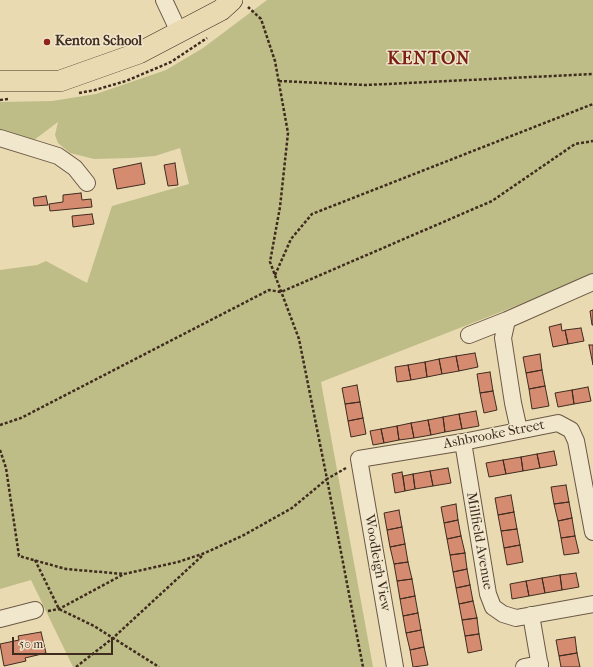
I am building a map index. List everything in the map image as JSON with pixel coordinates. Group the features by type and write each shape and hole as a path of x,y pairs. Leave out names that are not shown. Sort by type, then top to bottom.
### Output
{"main road":[{"path":"0,81 60,81 139,54 221,10 237,6"}],"street":[{"path":"164,0 179,32"},
{"path":"0,138 58,156 75,168 87,183"},
{"path":"469,335 593,282"},
{"path":"507,320 503,338 513,403 519,430"},
{"name":"Ashbrooke Street","path":"359,459 463,442 558,423 571,430 576,441 593,532"},
{"name":"Millfield Avenue","path":"463,442 488,594 493,607 503,614 516,618 593,604"},
{"name":"Woodleigh View","path":"359,459 395,667"},
{"path":"0,618 34,610"},
{"path":"524,667 540,665 531,615"}],"path":[{"path":"237,6 248,7 261,19 275,61 288,133 280,207 270,262 299,339 363,667"},
{"path":"278,81 366,85 593,74"},
{"path":"275,276 291,239 312,214 593,104"},
{"path":"0,425 21,418 270,290 282,292 492,201 575,144 593,141"},
{"path":"0,450 6,468 19,556 66,569 124,574"},
{"path":"34,610 41,612 59,609 124,574 178,562 205,553 244,535 292,508 327,479 359,459"},
{"path":"76,667 113,638 205,553"},
{"path":"34,560 59,609 94,626 159,667"}],"shaded area":[{"path":"267,0 593,0 593,276 321,382 373,667 73,667 31,580 0,589 0,270 37,265 46,261 87,283 112,206 189,184 180,148 155,156 94,159 70,153 58,143 55,135 58,122 30,143 0,134 0,102 52,101 96,94 166,70 203,48"}],"building":[{"path":"141,163 145,184 117,189 113,169"},
{"path":"175,163 178,185 168,186 164,165"},
{"path":"81,193 82,200 91,199 92,207 50,211 49,204 63,202 63,195"},
{"path":"46,196 48,205 34,206 33,198"},
{"path":"92,214 94,224 73,227 72,216"},
{"path":"593,310 593,325 592,325 590,311"},
{"path":"561,324 562,331 565,330 568,344 553,347 549,327"},
{"path":"581,328 584,341 568,344 565,330"},
{"path":"589,345 593,345 593,365"},
{"path":"475,353 478,367 459,371 456,356"},
{"path":"540,354 542,370 526,373 523,357"},
{"path":"456,356 459,371 442,374 439,359"},
{"path":"439,359 442,374 427,377 425,362"},
{"path":"425,362 427,377 411,380 408,365"},
{"path":"408,365 411,380 397,382 395,367"},
{"path":"542,370 545,386 529,389 526,373"},
{"path":"490,372 493,391 480,393 477,374"},
{"path":"357,385 360,402 345,404 342,388"},
{"path":"545,386 549,406 532,409 529,389"},
{"path":"588,387 591,401 574,404 572,390"},
{"path":"572,390 574,404 558,407 555,393"},
{"path":"493,391 497,410 484,413 480,393"},
{"path":"360,402 363,418 348,421 345,404"},
{"path":"476,411 479,426 462,429 459,414"},
{"path":"459,414 462,429 445,432 443,417"},
{"path":"443,417 445,432 431,435 428,420"},
{"path":"363,418 366,434 351,437 348,421"},
{"path":"428,420 431,435 414,438 411,423"},
{"path":"411,423 414,438 399,440 397,426"},
{"path":"397,426 399,440 384,443 381,429"},
{"path":"381,429 384,443 373,445 370,431"},
{"path":"554,451 557,465 540,468 537,454"},
{"path":"537,454 540,468 523,471 521,457"},
{"path":"521,457 523,471 506,474 503,460"},
{"path":"503,460 506,474 489,477 486,463"},
{"path":"448,468 451,483 433,486 430,471"},
{"path":"430,471 433,486 415,489 413,474"},
{"path":"402,472 405,491 395,493 392,474"},
{"path":"413,474 415,489 405,491 403,476"},
{"path":"566,485 569,502 554,504 551,487"},
{"path":"511,495 514,512 498,515 495,498"},
{"path":"569,502 572,518 558,521 554,504"},
{"path":"456,504 458,520 444,523 441,507"},
{"path":"399,510 402,527 387,530 384,513"},
{"path":"514,512 517,529 501,531 498,515"},
{"path":"572,518 575,536 561,538 558,521"},
{"path":"458,520 461,536 447,539 444,523"},
{"path":"402,527 405,544 390,547 387,530"},
{"path":"517,529 520,545 504,548 501,531"},
{"path":"461,536 465,553 450,555 447,539"},
{"path":"575,536 579,553 564,555 561,538"},
{"path":"405,544 408,562 394,564 390,547"},
{"path":"520,545 523,562 507,565 504,548"},
{"path":"465,553 467,569 453,572 450,555"},
{"path":"408,562 412,579 397,581 394,564"},
{"path":"467,569 470,585 456,588 453,572"},
{"path":"576,573 579,587 562,590 560,575"},
{"path":"560,575 562,590 545,593 542,578"},
{"path":"542,578 545,593 529,596 526,581"},
{"path":"412,579 415,596 400,599 397,581"},
{"path":"526,581 529,596 512,599 510,584"},
{"path":"470,585 473,601 459,604 456,588"},
{"path":"415,596 418,613 403,616 400,599"},
{"path":"473,601 477,618 462,620 459,604"},
{"path":"418,613 421,630 406,633 403,616"},
{"path":"477,618 479,634 465,636 462,620"},
{"path":"421,630 424,647 410,650 406,633"},
{"path":"41,632 46,653 25,658 26,661 4,666 0,644 19,640 18,636"},
{"path":"479,634 482,650 468,653 465,636"},
{"path":"575,637 577,653 559,656 556,640"},
{"path":"424,647 428,665 413,667 410,650"},
{"path":"577,653 580,667 561,667 559,656"}],"place":[{"name":"Kenton School","path":"47,42"}],"district":[{"name":"KENTON","path":"429,60"}]}
